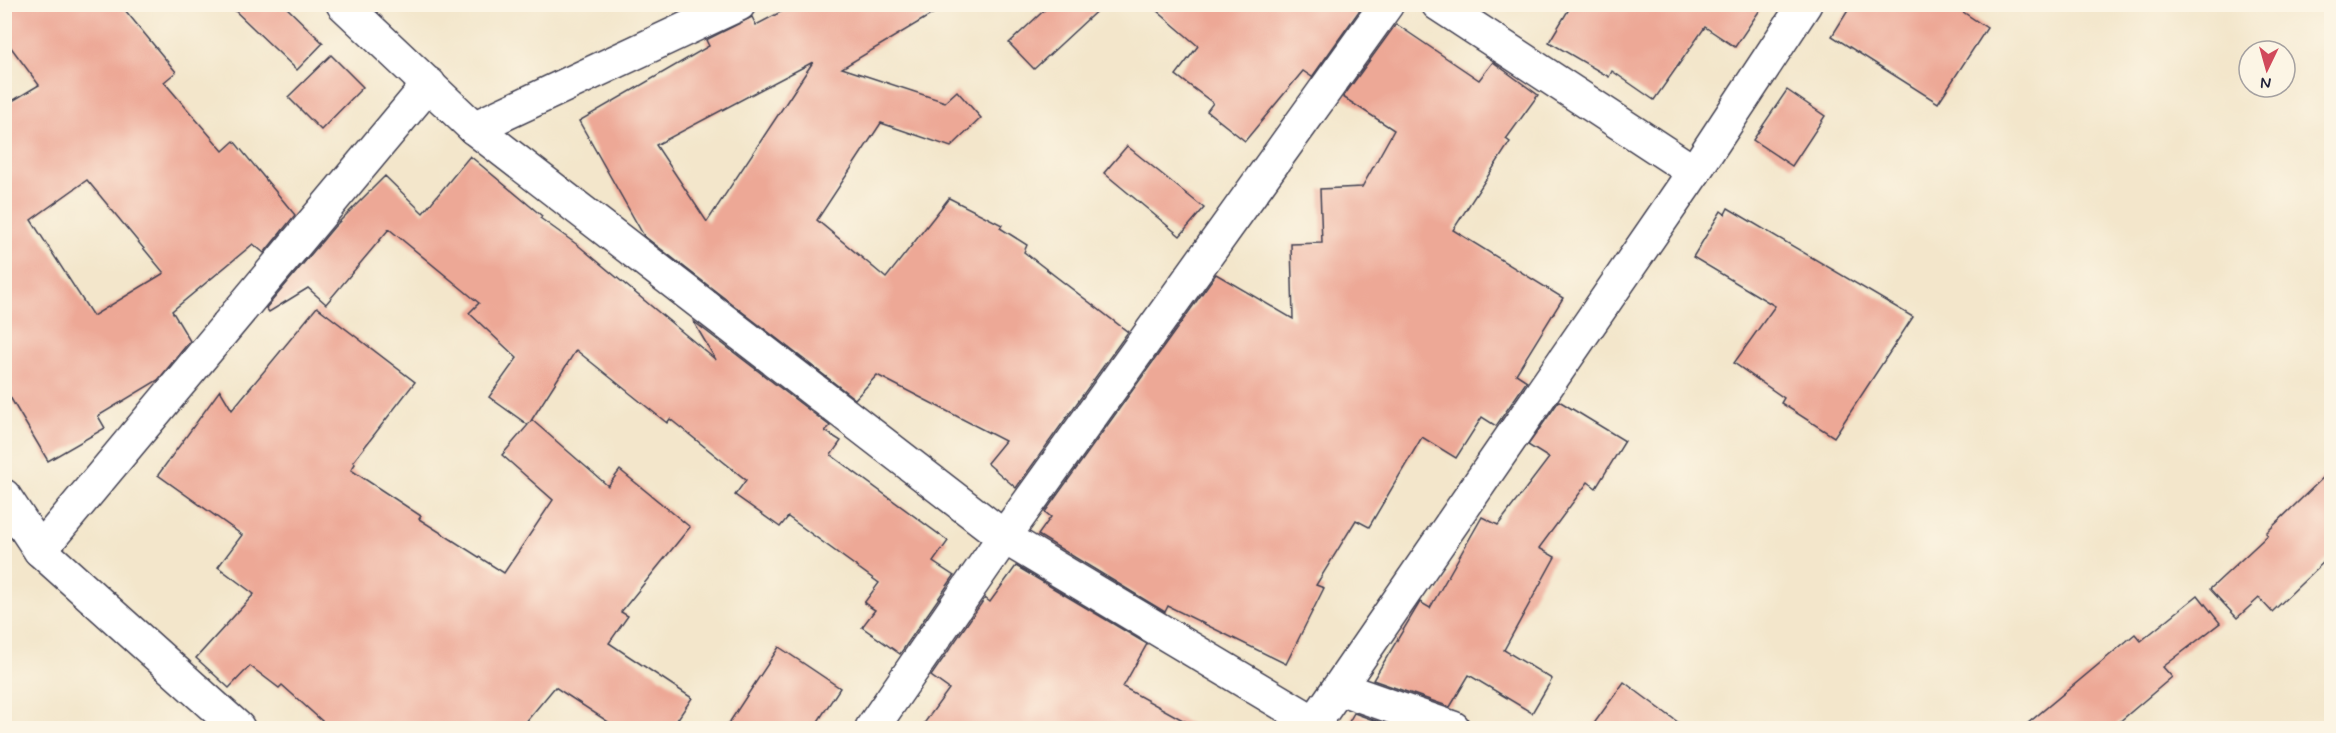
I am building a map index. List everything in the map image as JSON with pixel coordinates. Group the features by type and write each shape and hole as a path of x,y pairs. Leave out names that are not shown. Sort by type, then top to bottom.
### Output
{"street":[{"path":"343,4 474,128 1004,537 1313,726 1694,172 1805,4"},
{"path":"474,128 739,4"},
{"path":"872,729 1004,537 1387,4"},
{"path":"1438,4 1694,172"},
{"path":"40,550 429,84"},
{"path":"4,496 40,550 238,729"},
{"path":"1339,688 1453,729"}],"building":[{"path":"4,4 120,4 176,72 164,82 223,151 234,141 295,215 264,253 253,244 172,311 190,341 158,380 98,416 105,428 48,461 4,387 4,106 39,85 4,38","holes":["87,180 164,273 93,316 31,220"]},
{"path":"228,4 283,4 323,43 297,70"},
{"path":"796,4 949,4 842,68 945,102 957,91 981,118 951,147 881,123 817,220 886,278 949,198 1002,225 1000,228 1027,245 1024,252 1128,332 1016,488 987,463 1005,441 877,375 855,399 644,236 579,121 709,46 706,40 752,17 756,25","holes":["813,62 707,222 656,145"]},
{"path":"1051,4 1104,4 1034,69 1009,43"},
{"path":"1149,4 1364,4 1312,77 1303,71 1245,141 1207,111 1213,103 1176,75 1198,46"},
{"path":"1572,4 1764,4 1735,47 1705,27 1654,100 1612,71 1609,77 1549,42"},
{"path":"1852,4 1951,4 1987,28 1938,103 1832,36"},
{"path":"1396,24 1479,80 1493,62 1538,95 1506,139 1510,142 1453,230 1563,298 1516,374 1527,381 1496,426 1482,417 1456,458 1422,437 1369,527 1356,520 1316,585 1324,588 1286,664 1168,606 1165,612 1038,535 1051,517 1045,512 1216,274 1293,319 1291,244 1322,243 1320,189 1362,187 1394,130 1343,97"},
{"path":"331,55 363,87 321,130 288,97"},
{"path":"1787,90 1825,116 1792,166 1753,140"},
{"path":"1127,146 1204,208 1180,236 1104,173"},
{"path":"470,156 542,216 540,218 579,246 716,360 693,321 830,426 825,431 841,441 831,455 948,541 933,562 954,576 900,654 862,627 875,610 864,603 879,583 788,517 780,527 735,495 746,480 670,419 667,423 576,350 529,424 532,420 608,486 620,470 690,527 621,612 628,616 609,643 692,698 671,729 619,729 555,687 520,729 331,729 282,685 279,688 250,666 229,688 196,658 254,594 218,567 242,535 158,475 220,390 232,410 317,307 415,382 353,462 355,464 351,470 421,516 419,519 504,573 553,500 502,455 528,425 489,397 517,358 469,313 479,303 389,229 326,304 308,288 269,312 266,308 334,227 385,176 423,213"},
{"path":"1728,208 1913,317 1834,437 1781,403 1784,398 1734,363 1775,306 1693,257 1721,211 1725,214"},
{"path":"1559,401 1625,441 1596,488 1588,482 1539,548 1555,557 1504,650 1552,679 1532,713 1469,675 1450,707 1373,680 1420,602 1430,608 1482,517 1498,525 1549,458 1528,445"},
{"path":"2331,470 2331,555 2272,612 2259,598 2237,618 2210,589 2268,535 2266,533"},
{"path":"1016,566 1147,644 1123,687 1199,729 920,729 949,689 931,676 985,598 990,602"},
{"path":"2198,595 2220,623 2163,667 2172,677 2111,729 2021,729 2135,634 2141,641"},
{"path":"779,647 840,688 813,729 725,729"},
{"path":"1624,682 1687,729 1590,729"},
{"path":"1354,713 1398,729 1345,729"}]}
